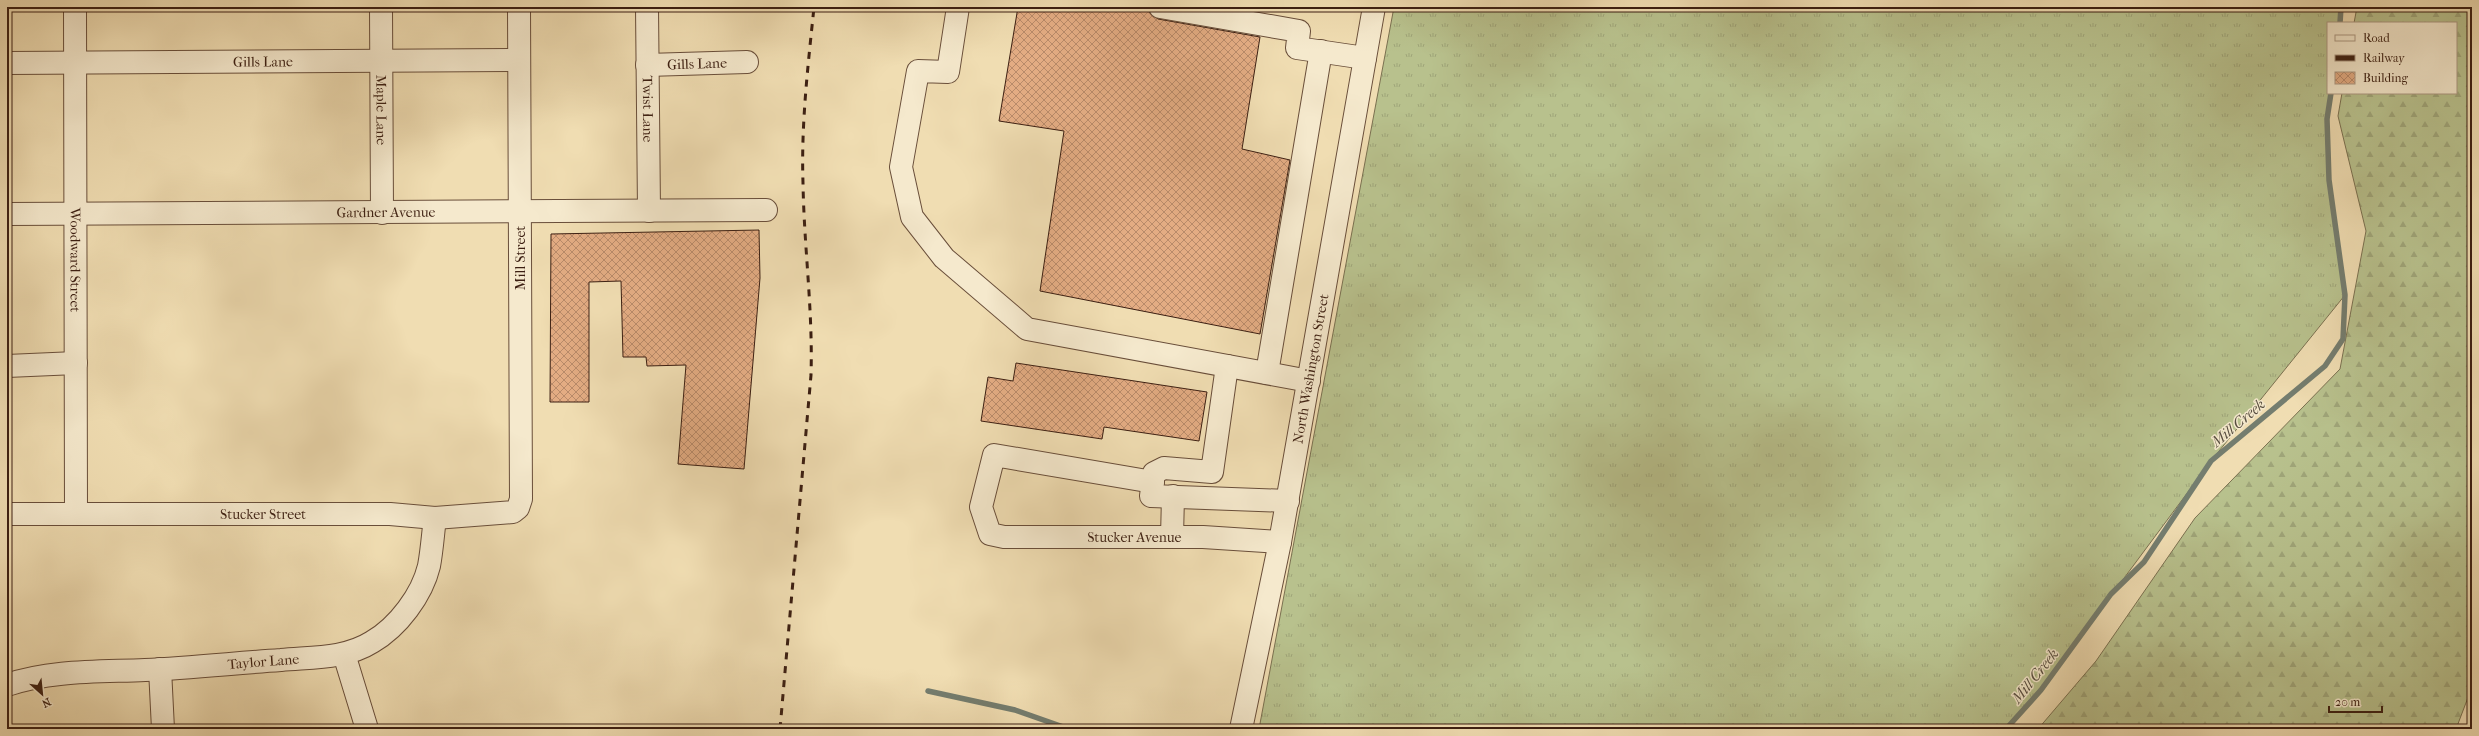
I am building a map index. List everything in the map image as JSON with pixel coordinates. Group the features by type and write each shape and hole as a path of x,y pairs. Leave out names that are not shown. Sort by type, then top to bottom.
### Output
{"street":[{"name":"Woodward Street","path":"75,7 76,514"},
{"name":"Maple Lane","path":"381,7 382,213"},
{"name":"Mill Street","path":"518,508 521,499 519,7"},
{"name":"Twist Lane","path":"647,7 649,211"},
{"path":"958,7 948,72 918,71 901,167 912,217 944,258 1027,329 1309,381"},
{"path":"1160,7 1299,31 1297,48 1365,58"},
{"name":"North Washington Street","path":"1241,729 1288,501 1374,7"},
{"path":"1267,373 1321,51"},
{"name":"Gills Lane","path":"7,63 519,60"},
{"name":"Gills Lane","path":"647,65 747,62"},
{"name":"Gardner Avenue","path":"7,214 766,210"},
{"path":"7,366 76,363"},
{"path":"1227,366 1212,472 1164,468 1154,473 1151,496 1288,501"},
{"name":"Stucker Avenue","path":"1153,482 994,454 982,507 990,534 1004,537 1172,537 1280,542"},
{"path":"1172,537 1173,496"},
{"name":"Stucker Street","path":"7,514 390,514 435,518 513,512 518,508"},
{"name":"Taylor Lane","path":"7,685 32,678 59,674 160,669 344,654 359,650 373,642 403,615 413,601 428,566 435,518"},
{"path":"344,654 367,729"},
{"path":"160,669 163,729"}],"green space":[{"path":"1394,7 2339,7 2339,22 2327,22 2327,94 2331,94 2328,143 2331,194 2345,295 2211,461 2041,690 2006,729 1259,729"},
{"path":"2357,7 2472,7 2472,687 2456,729 2038,729 2096,661 2195,518 2340,369 2366,231 2338,116 2342,94 2457,94 2457,22 2354,22"}],"building":[{"path":"1018,7 1125,7 1148,11 1158,19 1260,37 1242,149 1290,160 1260,334 1040,291 1064,131 999,121"},
{"path":"759,230 760,278 744,469 678,464 686,365 647,366 646,357 623,357 621,281 589,282 589,402 550,402 551,234"},
{"path":"1016,363 1207,392 1199,441 1104,427 1102,439 981,421 988,377 1013,381"}],"waterway":[{"name":"Mill Creek","path":"2340,22 2341,7"},
{"name":"Mill Creek","path":"2006,729 2041,690 2111,594 2144,562 2211,461 2325,366 2343,339 2345,295 2329,180 2327,119 2331,94"},
{"path":"928,691 1015,710 1069,729"}],"railway":[{"path":"780,729 811,375 811,327 804,207 803,139 814,7"}]}
